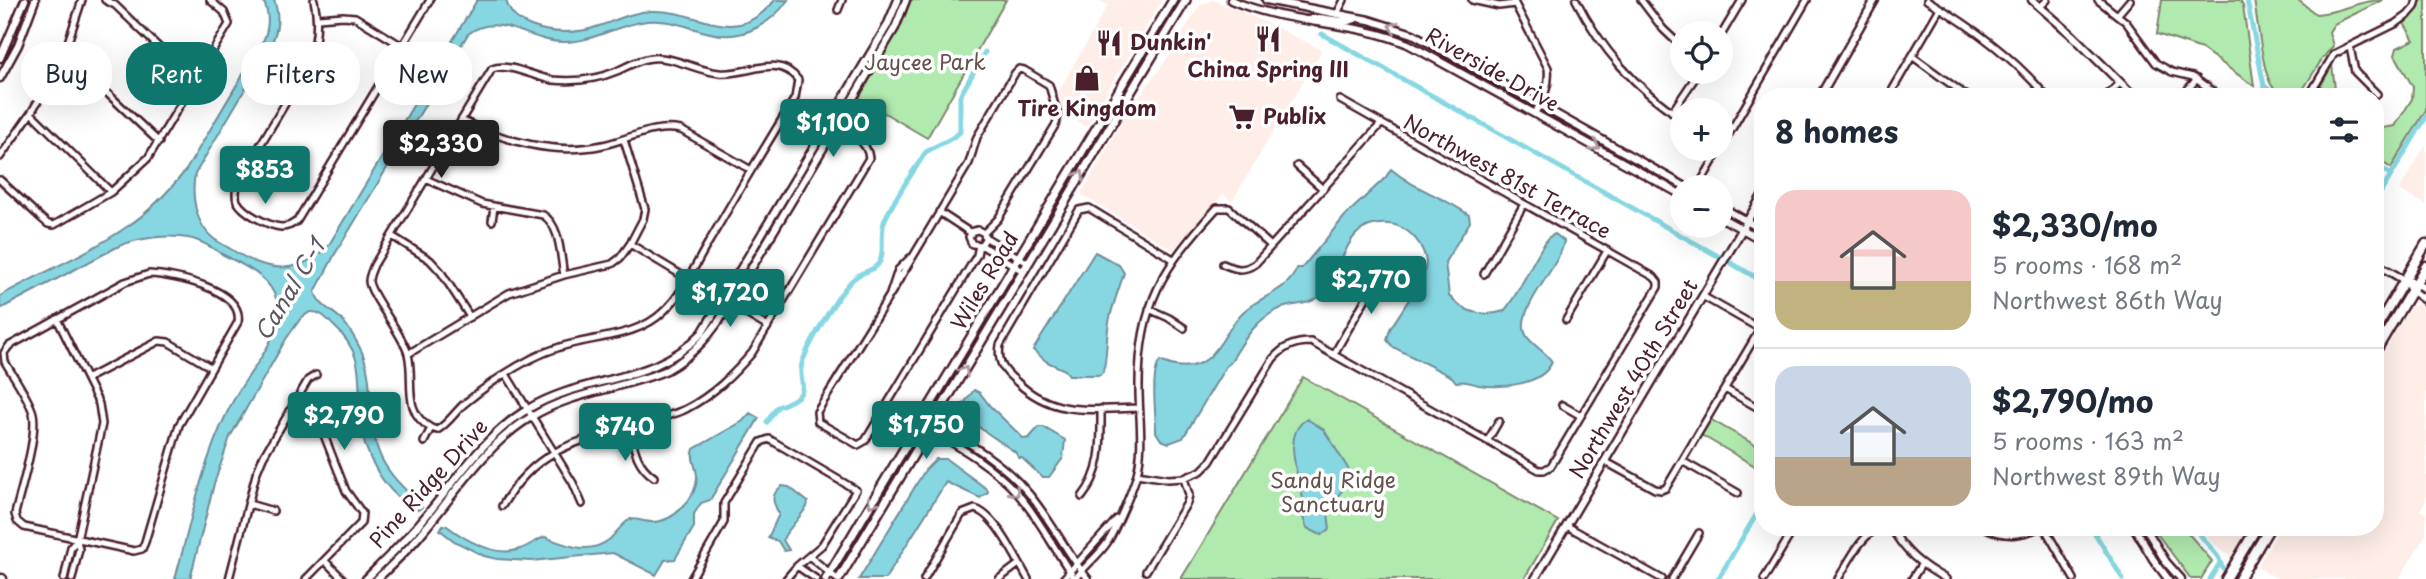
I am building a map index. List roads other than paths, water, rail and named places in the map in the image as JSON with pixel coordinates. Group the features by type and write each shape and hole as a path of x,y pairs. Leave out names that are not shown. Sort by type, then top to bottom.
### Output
{"main road":[{"name":"Wiles Road","path":"827,576 1020,258 1172,0"},
{"name":"Wiles Road","path":"838,579 1186,0"},
{"path":"2384,315 2426,244"},
{"path":"2384,337 2426,266"},
{"path":"2226,579 2252,536"},
{"path":"2239,579 2265,536"}],"street":[{"path":"0,58 25,0"},
{"path":"0,78 18,45 35,0"},
{"path":"68,42 82,0"},
{"path":"105,0 115,5 153,42"},
{"path":"210,0 228,18 229,24 218,42"},
{"path":"314,0 317,18 316,42 310,62 237,184 235,193 242,208 270,224 289,226 297,221 374,93"},
{"path":"404,42 430,0"},
{"path":"838,10 842,0"},
{"name":"Pine Ridge Drive","path":"727,302 887,26 898,0"},
{"name":"Pine Ridge Drive","path":"366,579 418,526 480,449 503,427 568,391 638,373 670,359 702,333 727,302 837,126 895,28 906,0"},
{"name":"Riverside Drive","path":"1231,0 1268,14 1389,36 1408,44 1670,188"},
{"name":"Riverside Drive","path":"1266,0 1389,25 1413,34 1670,178"},
{"path":"1337,14 1344,0"},
{"path":"1472,0 1499,6 1514,2 1548,68 1546,91 1535,113"},
{"path":"1576,0 1590,27 1622,68 1670,110"},
{"path":"1641,0 1670,36"},
{"path":"1730,21 1742,0"},
{"path":"1754,88 1807,0"},
{"path":"1825,88 1875,0"},
{"path":"1927,0 2011,59 2038,88"},
{"path":"2032,0 2125,88"},
{"path":"2040,6 2046,0"},
{"path":"2098,0 2126,22 2156,63 2172,72 2184,73 2197,79 2209,88"},
{"path":"2118,14 2130,0"},
{"path":"2314,88 2334,54 2408,15 2417,0"},
{"path":"1894,88 1940,8"},
{"path":"317,18 355,17 396,42"},
{"path":"1308,21 1316,17 1350,21 1357,18"},
{"path":"2350,47 2355,72 2371,88"},
{"path":"1912,56 1957,88"},
{"path":"653,58 669,60 705,72 724,74 778,65 789,70 798,80 795,98 667,310 653,321 617,334 559,347 533,358 468,401 437,430 425,425 413,411 408,354 394,323 373,293 369,281 374,265 461,120 488,74 499,67 508,66 522,73 546,78 572,80 604,75 653,58"},
{"path":"1019,69 1024,70 1049,85 1058,116 1056,124 998,219 985,235 977,255 862,444 858,445 818,422 816,418 939,212 969,163 977,137 1015,73 1019,69"},
{"path":"2189,88 2197,79"},
{"path":"2115,88 2120,83"},
{"path":"1733,124 1754,89"},
{"path":"112,97 159,142"},
{"name":"Northwest 81st Terrace","path":"1340,100 1654,277 1658,282 1658,288 1581,416"},
{"path":"0,157 36,105"},
{"path":"0,180 48,224 54,225 111,192 137,170 159,142 181,105"},
{"path":"31,113 111,192"},
{"path":"461,120 516,142 542,147 599,146 658,128 681,130 751,170"},
{"path":"502,506 514,485 528,471 554,453 586,438 684,410 708,396 732,376 752,353 869,158 865,145 830,122"},
{"path":"1223,264 1245,270 1255,264 1381,124"},
{"path":"408,354 509,293 564,275 612,264 620,258 643,219 645,209 624,140"},
{"path":"1297,166 1323,189"},
{"path":"426,179 454,193 494,207 543,215 549,219 556,234 564,275"},
{"path":"1484,274 1524,204"},
{"path":"922,420 985,464 1012,489 1035,517 1075,579 1109,540 1137,474 1141,444 1141,345 1149,309 1173,259 1217,208 1223,206 1229,208 1271,246"},
{"path":"492,221 494,207"},
{"path":"1139,408 1060,408 1043,402 1028,393 1002,367 998,354 1010,325 1079,210 1084,207 1173,259"},
{"name":"Northwest 40th Street","path":"1535,579 1754,211"},
{"path":"939,212 971,233"},
{"path":"1733,213 1754,225"},
{"path":"1733,224 1754,235"},
{"path":"971,233 978,230 1028,262"},
{"path":"971,233 970,242 988,249 1023,271"},
{"path":"391,236 436,266 470,317"},
{"path":"988,249 993,241"},
{"path":"630,244 768,327"},
{"path":"1566,320 1606,251"},
{"path":"1334,354 1385,265"},
{"path":"2384,269 2414,287 2426,290"},
{"path":"149,274 170,275 202,284 235,307 239,314 238,322 179,425 142,549 134,551 77,540 24,527 17,521 15,514 34,420 32,411 5,362 4,353 9,346 57,320 125,282 149,274"},
{"path":"2414,287 2426,301"},
{"path":"1704,298 1754,326"},
{"path":"1149,309 1184,328"},
{"path":"57,320 88,378 99,404 102,424 77,540 79,549 72,579"},
{"path":"88,378 159,341 168,342 210,367"},
{"path":"1606,462 1656,489 1666,488 1754,341"},
{"path":"1137,474 1168,480 1184,478 1201,471 1210,462 1278,352 1292,344 1311,342 1539,470 1551,466 1581,416 1562,405"},
{"path":"506,374 573,483 582,504"},
{"path":"229,579 263,457 309,380 316,375"},
{"path":"1725,389 1754,405"},
{"path":"1082,497 1089,488 1099,463 1102,445 1101,409"},
{"path":"289,411 320,429 346,491 360,508 362,518 306,579"},
{"name":"Pine Ridge Drive","path":"377,579 424,530 492,447 530,413"},
{"path":"1488,440 1499,421"},
{"path":"169,422 179,425"},
{"path":"931,426 995,461 1010,474 1040,508 1088,579"},
{"path":"629,427 639,462 645,471 654,477"},
{"path":"424,442 431,428"},
{"path":"691,579 724,522 724,503 764,439 769,439 856,490 831,533 797,566 789,578"},
{"path":"1682,461 1738,493"},
{"path":"1146,571 1187,503 1189,495 1184,478"},
{"path":"248,504 273,511"},
{"path":"924,579 962,514 975,509 986,516 1007,543 1028,579"},
{"path":"1063,579 1119,517"},
{"path":"1567,526 1662,579"},
{"path":"1672,579 1699,533"},
{"path":"1764,579 1790,536"},
{"path":"1838,579 1866,536"},
{"path":"1896,536 1905,550 1921,565 1946,579"},
{"path":"2048,536 2074,579"},
{"path":"2140,536 2168,579"},
{"path":"2150,536 2166,562 2181,579"},
{"path":"64,579 71,547 77,540"},
{"path":"809,556 827,576 838,579"},
{"path":"68,561 75,563"},
{"path":"325,561 343,579"},
{"path":"809,575 809,567 815,564"},
{"path":"999,579 1019,564"},
{"path":"1912,579 1921,565"},
{"path":"797,566 816,579"}],"water":[{"path":"263,0 274,0 277,23 272,42 262,42 267,29 267,10"},
{"path":"477,0 506,0 512,13 522,22 539,29 565,32 591,29 651,11 686,15 716,24 745,23 760,15 775,0 788,0 774,16 741,34 714,34 676,23 647,21 586,39 564,42 491,25 480,27 468,34 463,42 452,42"},
{"name":"Canal C-1","path":"241,78 241,96 195,174 196,209 202,226 214,239 249,259 272,267 294,266 327,248 413,105 425,105 315,292 323,304 344,322 359,346 367,370 372,422 379,453 394,477 422,507 418,510 406,503 395,494 377,471 365,445 362,431 355,357 343,335 325,317 310,312 301,318 286,339 230,437 214,484 190,579 175,579 216,437 238,392 272,337 278,313 273,292 254,272 210,246 192,239 171,236 144,239 119,246 0,309 0,296 113,236 144,214 186,170"},
{"path":"1391,169 1469,215 1470,222 1445,262 1449,296 1467,310 1481,314 1504,311 1549,237 1555,234 1564,241 1555,264 1531,302 1524,325 1529,339 1552,362 1547,370 1520,384 1488,386 1456,382 1452,377 1393,347 1387,340 1390,329 1419,282 1426,264 1422,249 1404,229 1389,224 1372,225 1360,231 1351,241 1333,279 1316,299 1275,311 1259,322 1226,366 1183,438 1169,443 1161,440 1156,432 1154,394 1155,375 1160,361 1184,367 1202,363 1207,359 1243,312 1288,282 1297,268 1302,268 1345,216"},
{"path":"1095,252 1119,265 1124,273 1109,322 1103,372 1099,375 1069,375 1033,350"},
{"path":"974,390 1024,439 1029,438 1039,427 1043,427 1065,440 1063,458 1049,477 1042,477 1015,452 961,415 962,406"},
{"path":"750,413 759,418 710,500 701,503 694,514 694,527 675,559 665,560 656,575 613,553 531,561 497,559 484,556 454,541 440,530 443,525 447,526 472,542 501,551 520,549 545,537 586,548 602,544 630,519 661,521 683,507 696,485 694,449 743,421"},
{"path":"1307,419 1324,430 1349,470 1342,490 1327,505 1330,529 1321,535 1307,528 1299,507 1304,503 1293,446 1299,426"},
{"path":"936,459 946,459 988,492 980,498 946,482 885,579 859,579 925,470"},
{"path":"782,486 789,487 808,502 785,535 783,540 789,550 784,551 778,541 768,538 779,514 774,496"}],"waterway":[{"path":"2247,0 2264,86 2267,88"},
{"path":"1322,34 1718,256"},
{"path":"767,422 777,407 790,402 802,391 801,366 835,302 850,282 879,263 887,214 925,153 960,132 960,96 985,52"},
{"path":"2384,187 2426,117"},
{"path":"2384,170 2391,175"},
{"path":"1731,263 1754,276"},
{"path":"1718,579 1754,518"},
{"path":"2097,536 2123,579"},
{"path":"2201,536 2223,568"},
{"path":"2210,579 2220,563"}],"place":[{"name":"China Spring III","path":"1268,39"},
{"name":"Dunkin'","path":"1109,43"},
{"name":"Tire Kingdom","path":"1087,78"},
{"name":"Publix","path":"1242,117"}],"park label":[{"name":"Jaycee Park","path":"925,63"},
{"name":"Sandy Ridge Sanctuary","path":"1333,493"}]}
